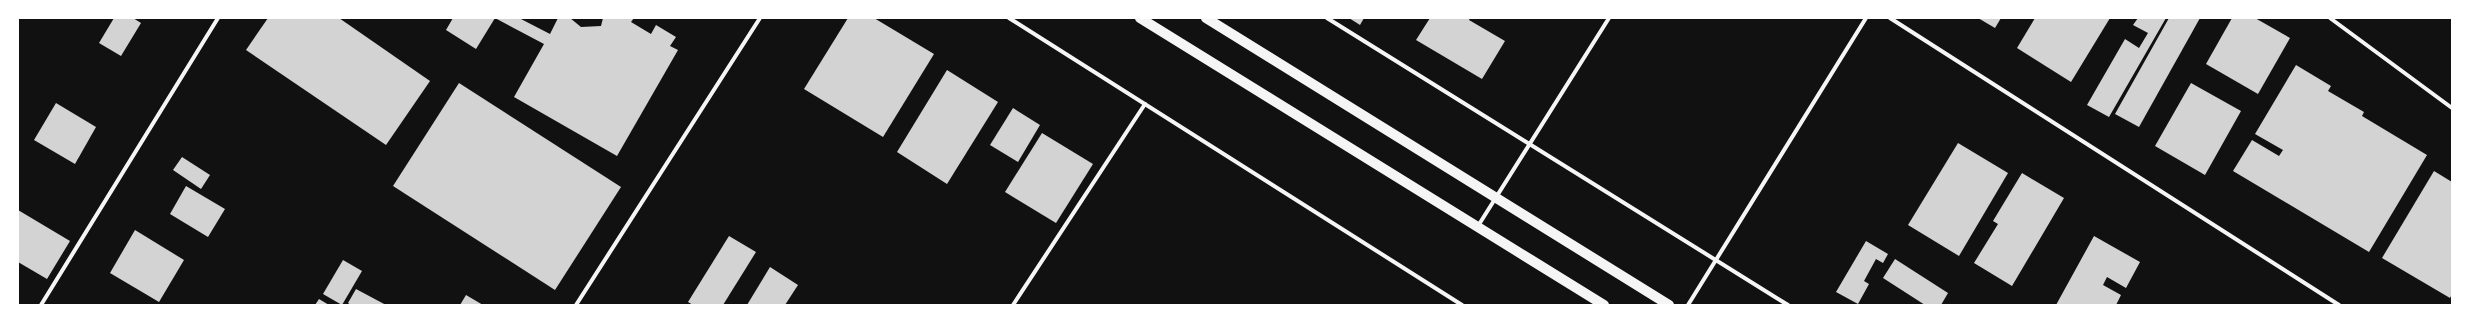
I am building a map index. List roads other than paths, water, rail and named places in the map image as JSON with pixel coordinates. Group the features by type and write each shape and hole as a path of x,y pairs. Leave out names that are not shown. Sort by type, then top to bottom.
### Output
{"main road":[{"path":"1140,18 1604,305"},
{"path":"1206,18 1669,305"}],"street":[{"path":"41,305 218,18"},
{"path":"576,305 760,18"},
{"path":"1009,18 1462,305"},
{"path":"1327,18 1788,305"},
{"path":"1478,227 1609,18"},
{"path":"1688,305 1866,18"},
{"path":"1890,18 2339,305"},
{"path":"2330,18 2452,108"},
{"path":"1013,305 1145,104"}]}
